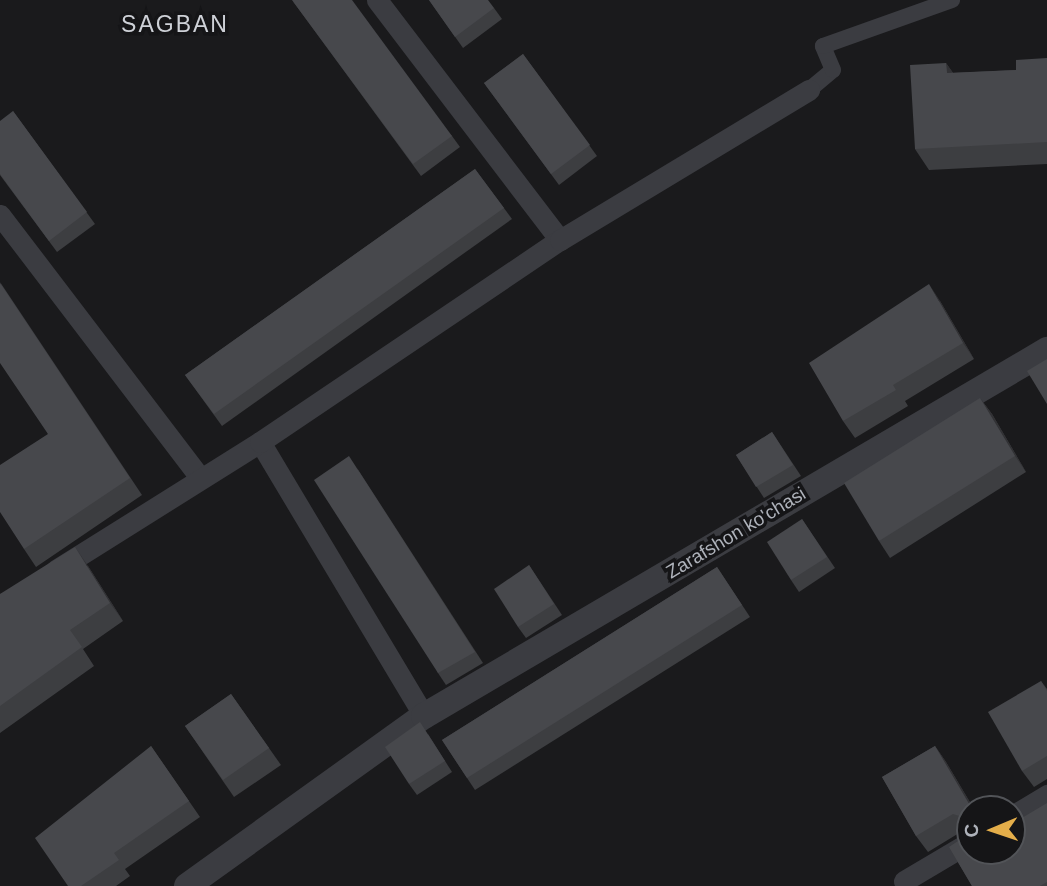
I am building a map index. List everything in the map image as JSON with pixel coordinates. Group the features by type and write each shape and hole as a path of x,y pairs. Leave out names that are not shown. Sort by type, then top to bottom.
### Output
{"street":[{"path":"377,0 560,240"},
{"path":"35,583 260,442 560,240 809,90 833,70 823,46 953,0"},
{"path":"0,215 200,478"},
{"name":"Zarafshon ko'chasi","path":"187,886 424,716 1047,349"},
{"path":"260,442 424,716"},
{"path":"1026,808 1047,795"},
{"path":"904,881 956,850"}],"building":[{"path":"292,0 352,0 452,136 413,164"},
{"path":"429,0 488,0 494,8 455,37"},
{"path":"523,54 590,145 551,174 484,83"},
{"path":"1047,58 1047,142 915,149 910,65 946,63 947,73 1016,70 1016,60"},
{"path":"13,111 87,212 49,241 0,174 0,121"},
{"path":"475,169 504,208 214,414 185,375"},
{"path":"0,283 130,478 24,549 0,512 0,465 48,434 0,363"},
{"path":"929,284 963,343 893,385 896,390 843,421 809,363"},
{"path":"1047,359 1047,404 1027,371"},
{"path":"980,398 1015,456 879,541 844,483"},
{"path":"772,432 793,465 756,487 736,455"},
{"path":"349,456 475,652 438,673 314,480"},
{"path":"802,519 827,557 791,580 767,542"},
{"path":"75,547 110,603 70,630 82,647 0,706 0,594"},
{"path":"529,565 554,604 518,627 494,589"},
{"path":"717,567 742,605 467,778 442,740"},
{"path":"1041,681 1047,691 1047,756 1022,771 988,712"},
{"path":"231,694 269,748 223,780 185,726"},
{"path":"420,722 445,761 409,784 385,747"},
{"path":"151,746 189,801 114,853 119,860 81,886 68,886 35,838"},
{"path":"935,746 964,795 956,795 956,815 953,814 916,836 882,777"},
{"path":"1047,803 1047,882 1040,886 972,886 960,865 1026,865 1026,816"},
{"path":"956,842 956,859 949,847"}],"district":[{"name":"SAGBAN","path":"175,24"}]}
